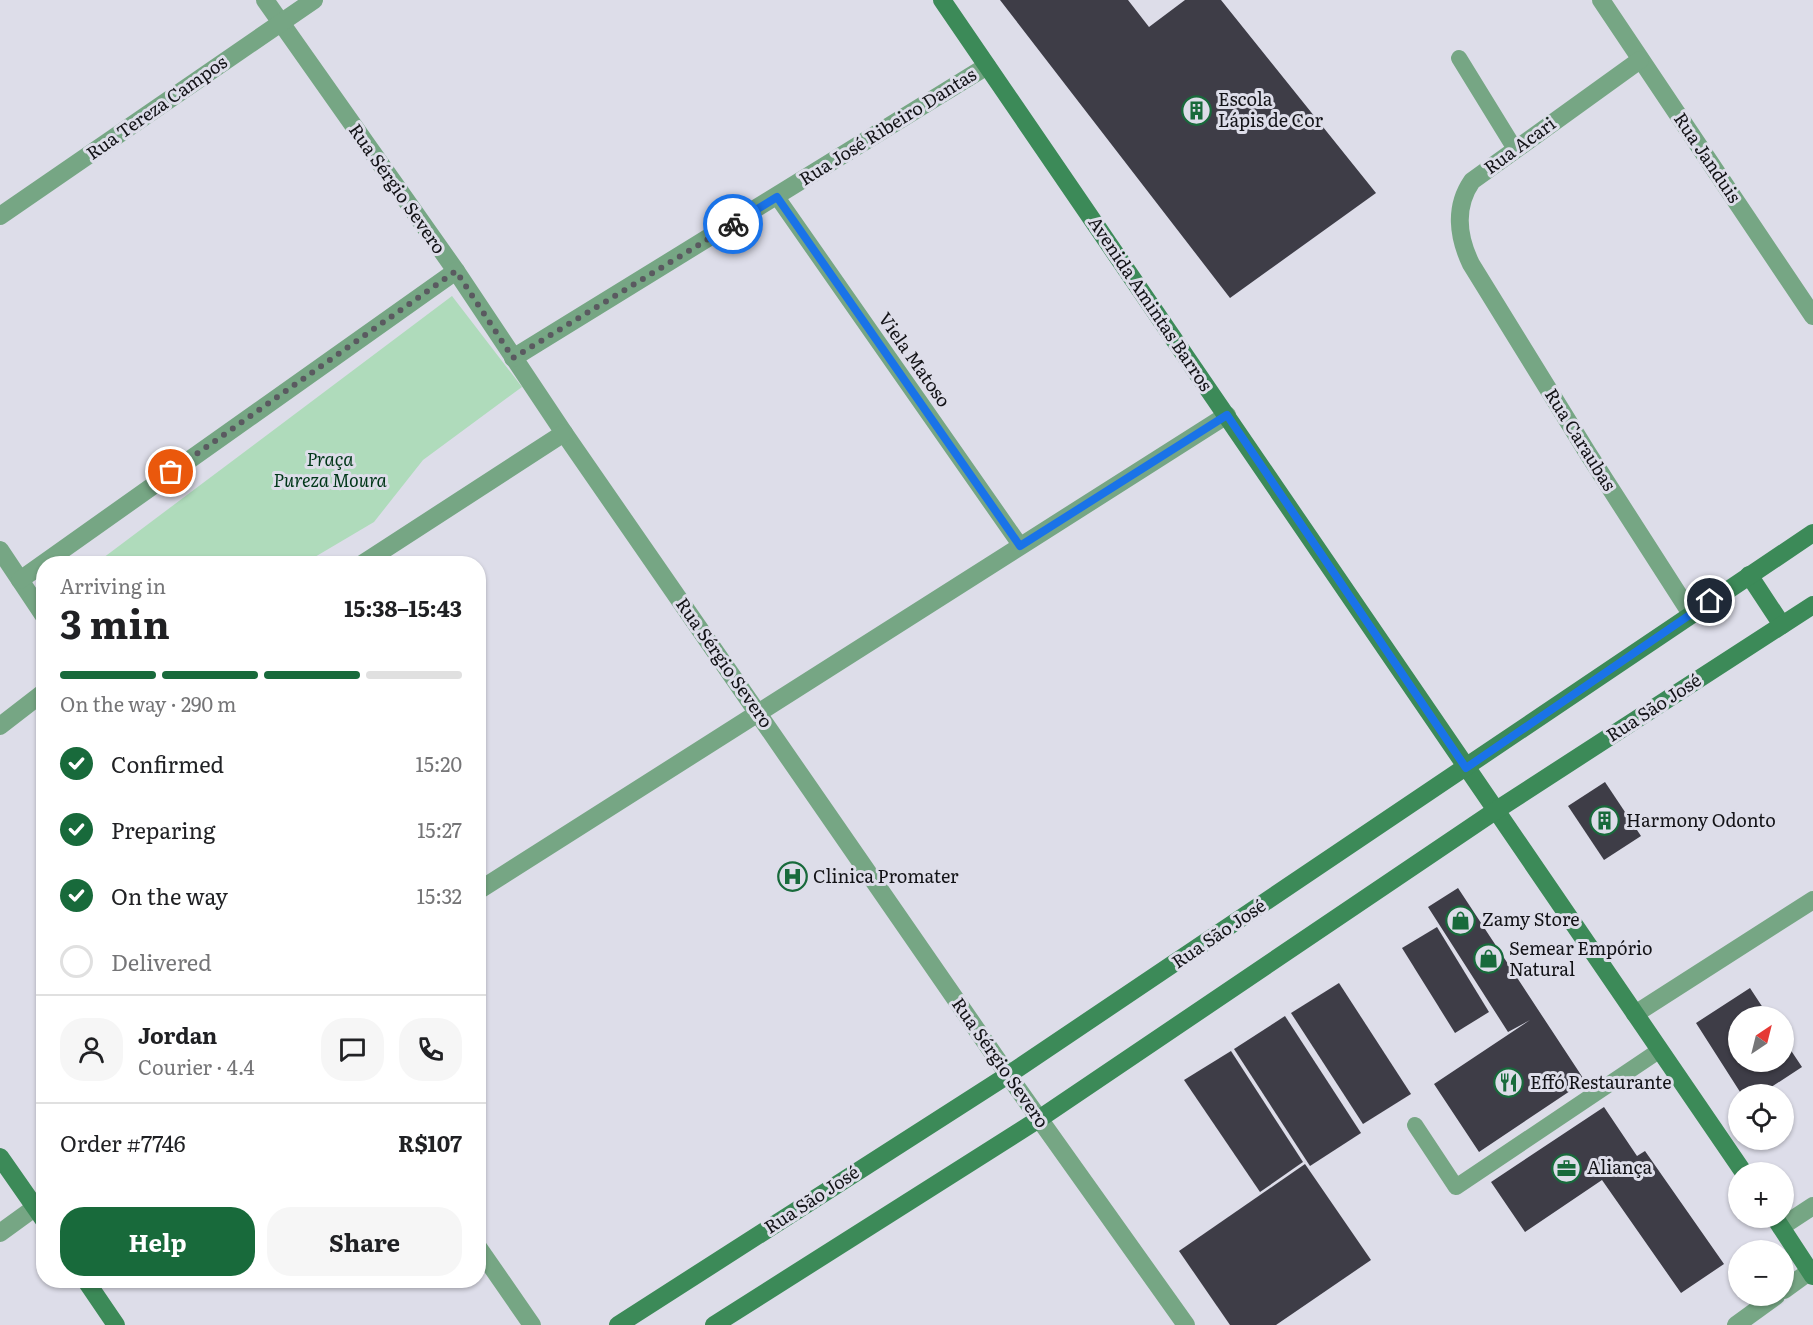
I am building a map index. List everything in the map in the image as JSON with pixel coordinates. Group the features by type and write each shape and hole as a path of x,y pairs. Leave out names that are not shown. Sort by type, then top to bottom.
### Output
{"main road":[{"name":"Avenida Amintas Barros","path":"942,0 1736,1162"},
{"name":"Rua São José","path":"618,1325 1008,1075 1813,532"},
{"path":"1749,575 1782,625"},
{"name":"Rua São José","path":"714,1325 1039,1119 1496,811 1813,605"},
{"path":"0,1157 36,1203"},
{"path":"1782,1228 1811,1274"},
{"path":"91,1288 116,1325"}],"street":[{"name":"Rua Sérgio Severo","path":"265,0 456,271 564,433 1008,1075 1186,1325"},
{"name":"Rua Tereza Campos","path":"0,216 314,0"},
{"name":"Rua Janduis","path":"1601,0 1813,316"},
{"name":"Rua Acari","path":"1471,264 1461,240 1459,224 1463,196 1472,182 1641,60"},
{"name":"Rua José Ribeiro Dantas","path":"513,358 987,66"},
{"name":"Rua Caraubas","path":"1471,264 1587,452 1691,614"},
{"path":"53,556 456,271"},
{"path":"486,886 1227,415"},
{"path":"374,556 564,433"},
{"path":"0,550 36,604"},
{"path":"20,579 36,568"},
{"path":"0,726 36,698"},
{"path":"1635,1014 1813,900"},
{"path":"1794,1215 1813,1206"},
{"path":"0,1233 36,1212"},
{"path":"486,1259 532,1325"},
{"path":"1794,1284 1811,1274"},
{"path":"1736,1325 1762,1306"}],"lane":[{"path":"1459,58 1515,149"},
{"name":"Viela Matoso","path":"777,197 1020,546"},
{"path":"1415,1125 1456,1186 1660,1050"}],"green space":[{"name":"Praça Pureza Moura","path":"452,296 522,387 423,460 374,522 317,556 106,556"}],"building":[{"name":"Escola Lápis de Cor","path":"1000,0 1128,0 1149,27 1185,0 1221,0 1376,193 1230,298"},
{"name":"Harmony Odonto","path":"1605,782 1641,836 1604,860 1568,806"},
{"name":"Effó Restaurante","path":"1458,888 1585,1081 1479,1152 1434,1084 1530,1020 1508,1032 1428,907"},
{"path":"1437,927 1489,1012 1455,1033 1402,948"},
{"path":"1339,983 1411,1094 1363,1124 1291,1013"},
{"path":"1750,988 1762,1006 1728,1006 1728,1072 1794,1072 1794,1055 1802,1067 1776,1084 1735,1084 1696,1023"},
{"path":"1285,1016 1361,1133 1310,1166 1234,1049"},
{"path":"1231,1051 1303,1162 1260,1192 1184,1080"},
{"path":"1604,1107 1637,1156 1645,1151 1724,1264 1681,1293 1602,1180 1525,1232 1491,1182"},
{"path":"1305,1164 1371,1260 1276,1325 1230,1325 1179,1251"}],"way so far":[{"path":"171,472 456,271 513,358 733,224"}],"place":[{"name":"Escola Lápis de Cor","path":"1197,110"},
{"name":"Harmony Odonto","path":"1605,821"},
{"name":"Clinica Promater","path":"792,877"},
{"name":"Zamy Store","path":"1461,920"},
{"name":"Semear Empório Natural","path":"1488,959"},
{"name":"Effó Restaurante","path":"1509,1083"},
{"name":"Aliança","path":"1566,1168"}],"route":[{"path":"733,224 777,197 1020,546 1227,415 1466,768 1710,601"}]}
